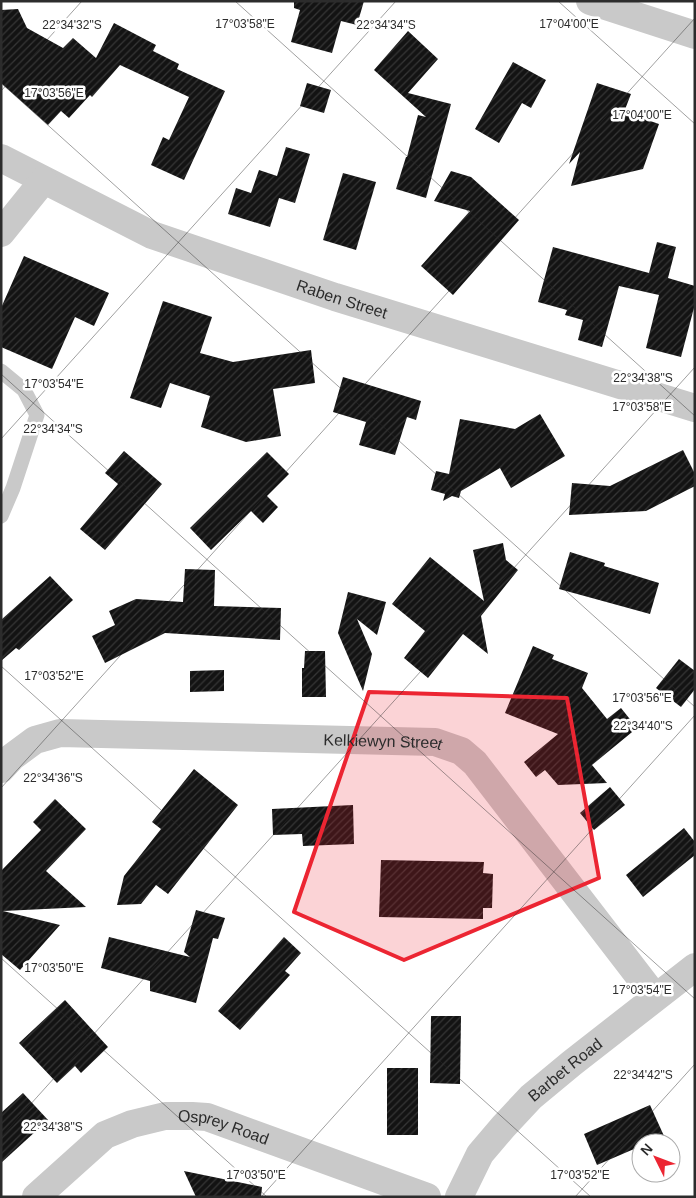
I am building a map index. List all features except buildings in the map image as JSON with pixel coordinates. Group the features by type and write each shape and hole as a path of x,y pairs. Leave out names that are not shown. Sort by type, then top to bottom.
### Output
{"street":[{"path":"590,1 695,34"},
{"name":"Raben Street","path":"1,158 152,235 335,297 695,408"},
{"path":"1,234 43,181"},
{"name":"Kelkiewyn Street","path":"1,768 12,756 35,740 60,733 435,742 461,751 475,763 655,997"},
{"name":"Barbet Road","path":"459,1197 480,1154 526,1103 572,1063 695,967"},
{"name":"Osprey Road","path":"36,1197 105,1135 132,1124 165,1116 192,1116 207,1118 427,1197"}],"lane":[{"path":"1,371 24,390 37,415 13,488 1,516"}],"highlighted area":[{"path":"369,692 567,698 599,878 404,960 294,912"}]}
